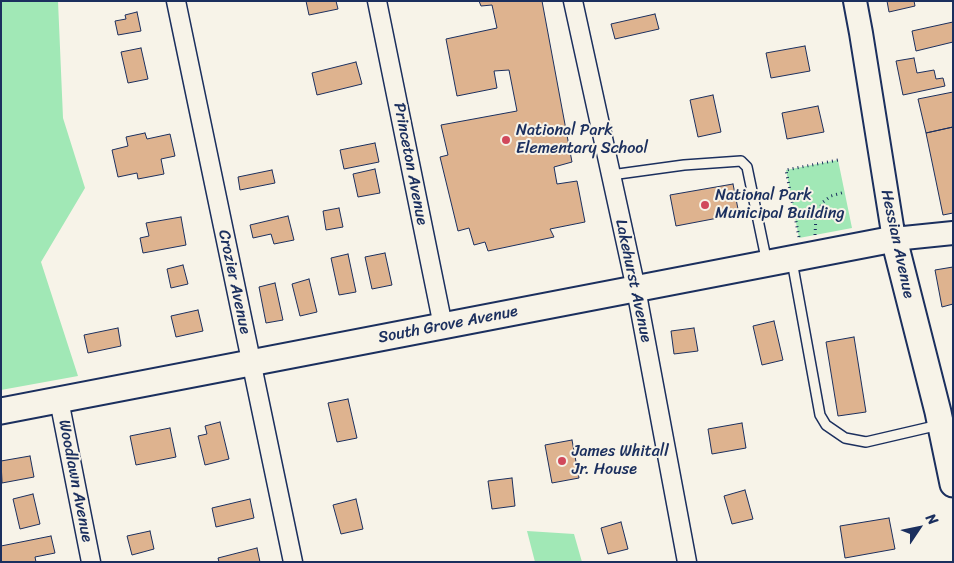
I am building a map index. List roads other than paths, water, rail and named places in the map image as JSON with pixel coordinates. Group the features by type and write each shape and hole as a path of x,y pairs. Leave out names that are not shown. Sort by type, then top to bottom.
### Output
{"main road":[{"name":"South Grove Avenue","path":"1,411 767,263 796,248 894,239"},
{"name":"Hessian Avenue","path":"894,239 941,424 953,484"}],"street":[{"name":"Crozier Avenue","path":"176,1 293,562"},
{"name":"Princeton Avenue","path":"377,1 443,326"},
{"name":"Lakehurst Avenue","path":"573,1 636,289 687,562"},
{"name":"Hessian Avenue","path":"855,1 894,239"},
{"path":"894,239 953,232"},
{"name":"Woodlawn Avenue","path":"59,400 91,562"}],"lane":[{"path":"611,175 684,165 741,161 747,167 767,263"},
{"path":"796,248 820,415 826,425 845,438 866,442 941,424"}],"place":[{"name":"National Park Elementary School","path":"506,140"},
{"name":"National Park Municipal Building","path":"705,205"},
{"name":"James Whitall Jr. House","path":"562,461"}]}
